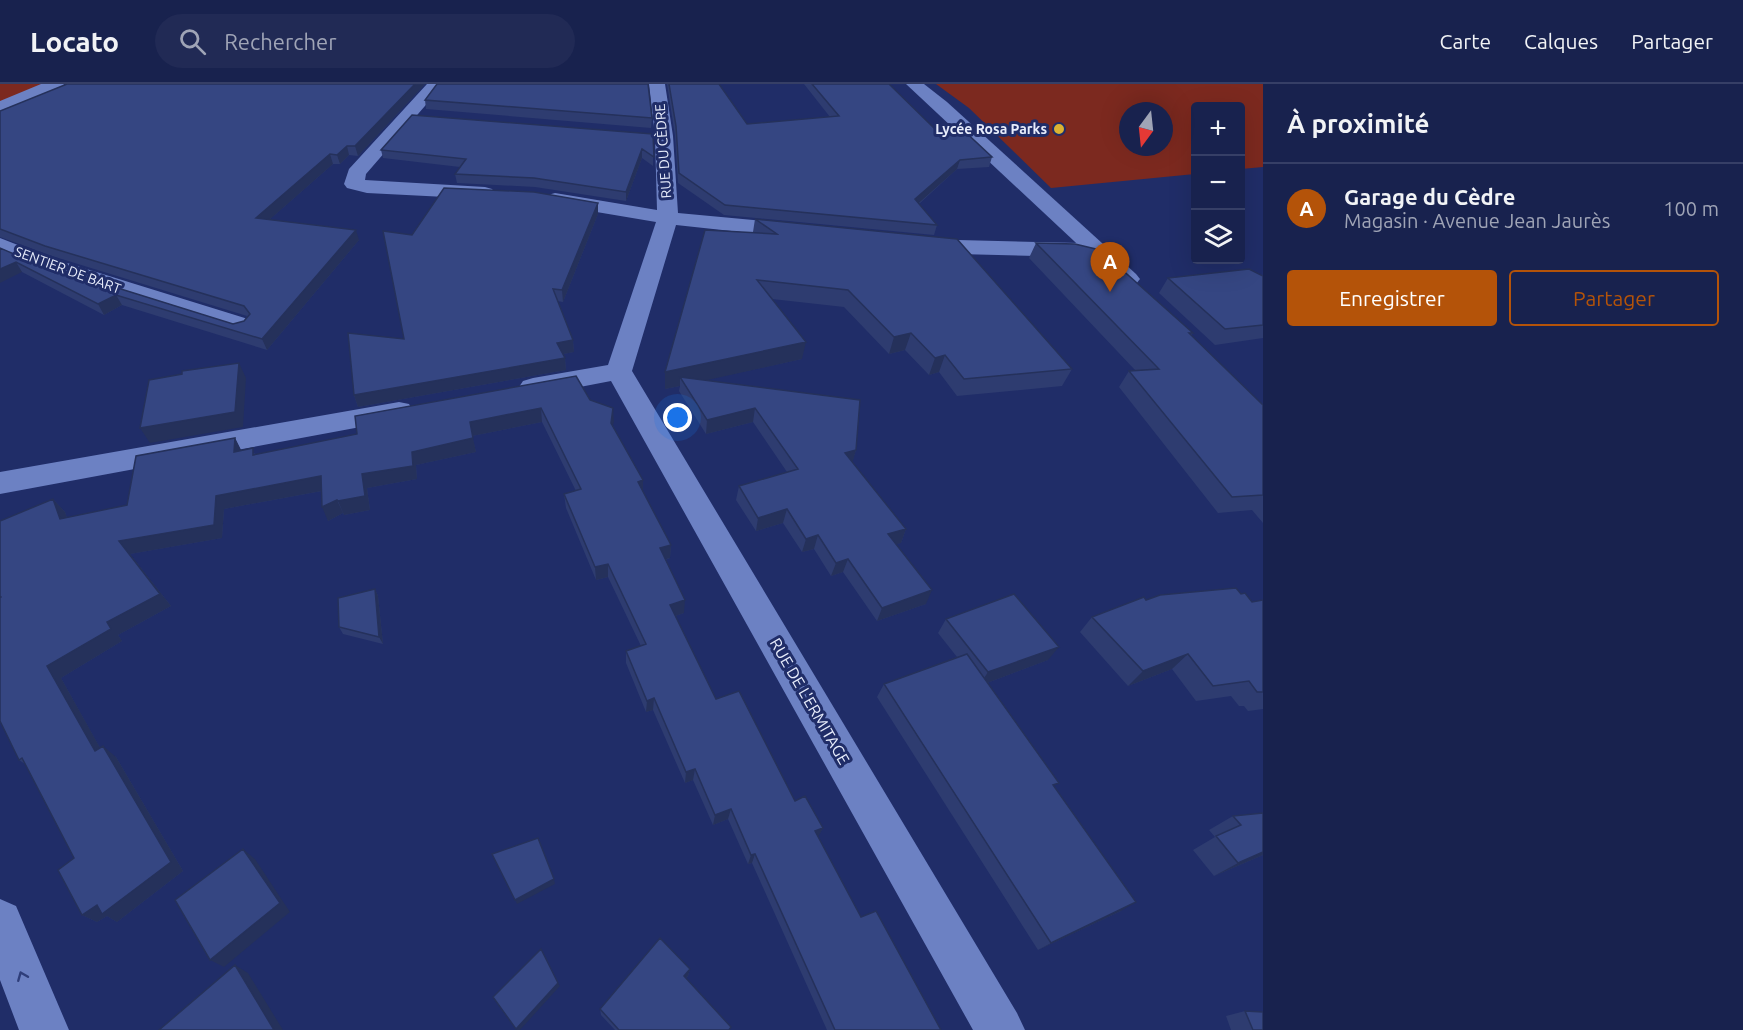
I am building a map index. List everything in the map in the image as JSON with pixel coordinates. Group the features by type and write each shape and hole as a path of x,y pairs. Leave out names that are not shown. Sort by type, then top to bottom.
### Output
{"street":[{"path":"0,107 56,84"},
{"path":"436,84 356,173 354,184 367,187 501,194"},
{"name":"RUE DU CÈDRE","path":"657,84 664,136 668,218"},
{"path":"914,84 941,106 1143,293"},
{"path":"409,115 432,117"},
{"path":"640,134 664,136"},
{"path":"535,195 668,218 819,233"},
{"path":"502,392 620,371 668,218"},
{"path":"900,241 958,247 1097,251"},
{"name":"SENTIER DE BART","path":"0,245 53,267 239,324"},
{"name":"RUE DE L'ERMITAGE","path":"620,371 1000,1030"},
{"path":"0,483 421,407"},
{"path":"0,922 44,1030"}],"shaded area":[{"path":"0,84 47,84 0,103"},
{"name":"Lycée Rosa Parks","path":"936,84 1263,84 1263,167 1245,169 1245,102 1191,102 1191,174 1051,188 969,108"}],"building":[{"path":"67,84 415,84 355,146 347,146 337,155 330,154 256,218 356,230 262,339 116,295 98,304 16,262 0,269 0,248 28,260 233,324 244,321 250,314 244,306 45,246 0,229 0,111"},
{"path":"437,84 648,84 652,118 425,100"},
{"path":"669,84 719,84 747,124 839,116 812,84 889,84 935,129 960,127 992,157 960,160 915,199 937,225 725,205 679,173 676,126"},
{"path":"412,115 653,134 654,157 642,149 626,192 534,178 455,174 466,159 381,150"},
{"path":"444,188 534,192 598,203 562,290 553,289 573,340 557,343 565,358 354,395 348,333 404,339 383,231 412,235"},
{"path":"755,219 957,239 1072,369 964,379 945,355 935,358 911,333 894,337 848,290 757,280 806,342 665,372 705,230 777,234"},
{"path":"1036,243 1075,244 1100,250 1193,333 1189,333 1263,405 1263,495 1232,497 1129,371 1159,369"},
{"path":"1249,269 1263,276 1263,325 1225,329 1168,278"},
{"path":"239,363 235,412 140,428 149,380 182,374 182,371"},
{"path":"576,376 590,400 613,408 611,423 643,480 638,482 671,545 660,548 685,600 670,605 716,699 739,691 795,801 805,796 823,828 815,831 861,917 876,911 941,1030 835,1030 755,854 751,855 731,809 715,815 695,769 686,772 654,698 647,701 626,651 646,644 608,564 595,567 564,494 581,489 541,408 470,422 473,438 412,452 413,466 362,474 365,496 337,500 322,507 321,476 216,496 214,525 119,541 160,594 107,622 111,629 47,666 95,751 103,746 171,862 102,914 97,905 82,915 58,870 74,858 22,758 19,760 0,721 0,521 53,499 60,519 127,505 136,456 235,438 234,452 253,448 253,455 357,434 355,416"},
{"path":"680,377 860,400 856,450 845,453 906,529 888,534 932,590 882,608 848,559 836,563 818,535 806,539 787,509 758,518 739,486 798,469 755,408 707,420"},
{"path":"1236,588 1241,594 1245,593 1252,602 1263,600 1263,692 1257,692 1249,681 1213,686 1188,654 1143,671 1092,617 1144,597 1146,600 1160,595"},
{"path":"375,589 379,637 339,627 338,598"},
{"path":"1014,594 1059,647 988,672 946,619"},
{"path":"967,654 1059,783 1053,785 1136,902 1051,943 884,684"},
{"path":"1263,813 1263,852 1238,863 1216,836 1241,825 1233,816"},
{"path":"538,838 554,879 515,900 492,854"},
{"path":"243,849 280,903 210,960 175,900"},
{"path":"660,938 690,969 684,976 731,1027 729,1030 619,1030 600,1009"},
{"path":"541,949 558,983 516,1029 493,997"},
{"path":"235,965 274,1030 159,1030"},
{"path":"1245,1011 1263,1012 1263,1030 1253,1030"}],"place":[{"name":"Lycée Rosa Parks","path":"1059,129"},
{"name":"Garage du Cèdre","path":"1110,292"}]}
